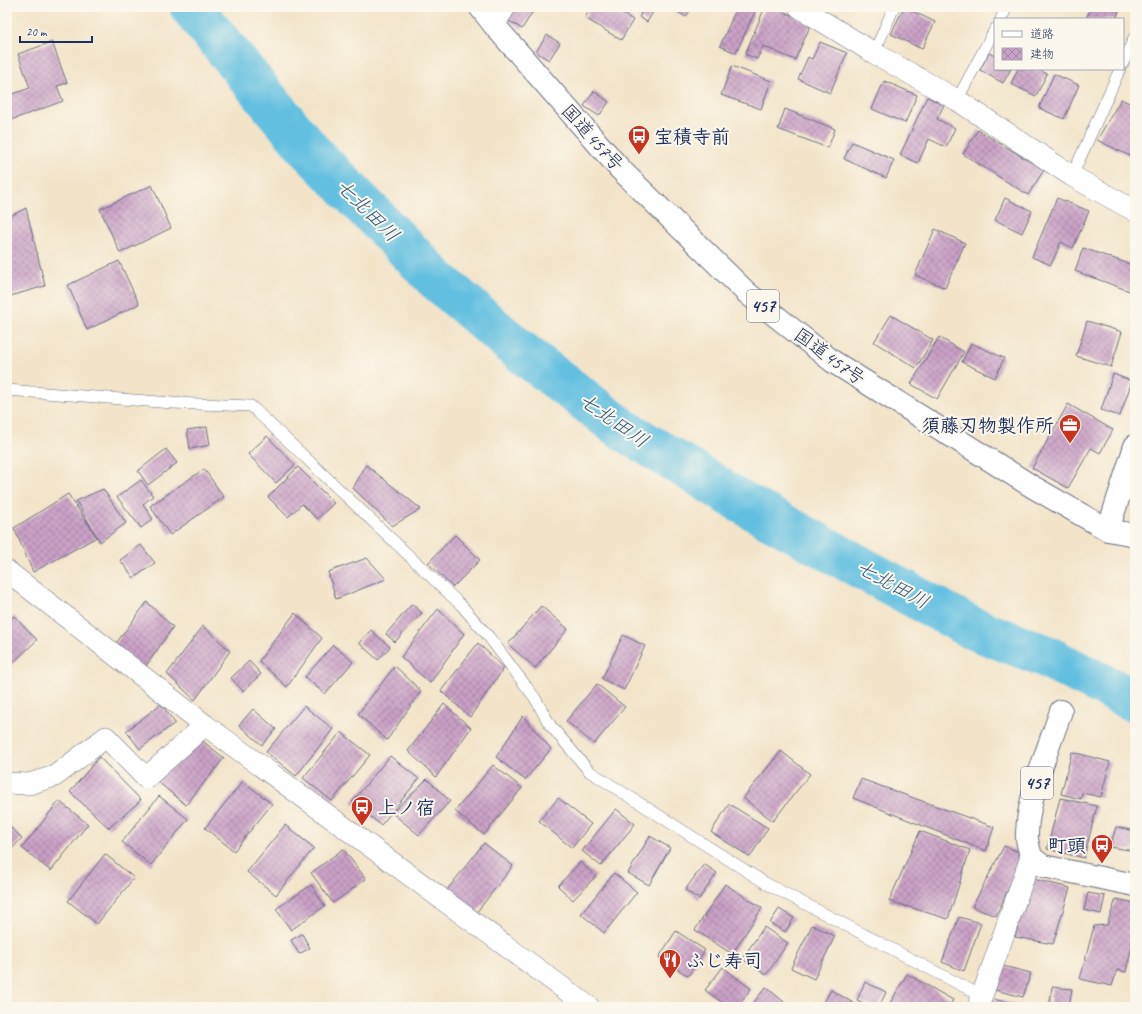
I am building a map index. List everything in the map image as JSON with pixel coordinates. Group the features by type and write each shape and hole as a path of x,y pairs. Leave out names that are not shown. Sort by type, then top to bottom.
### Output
{"main road":[{"name":"国道457号","path":"480,7 500,16 621,170 747,293 832,360 1033,487 1108,530 1135,535"},
{"path":"1108,530 1135,446"},
{"name":"457","path":"1031,857 1026,834 1031,806 1060,711"},
{"path":"1031,857 1043,866 1135,885"}],"street":[{"path":"799,7 874,53 957,100 1072,176 1135,211"},
{"path":"7,571 206,725 589,1007"},
{"path":"7,783 29,784 54,776 106,737 146,778 206,725"},
{"path":"980,1001 1031,857"}],"lane":[{"path":"874,53 894,7"},
{"path":"1002,18 1007,7"},
{"path":"957,100 994,31"},
{"path":"1124,61 1135,36"},
{"path":"1072,176 1120,70"},
{"path":"7,390 172,403 251,406 461,605 489,637 535,698 550,725 589,771 767,884 980,1001"}],"building":[{"path":"514,7 535,8 522,29 506,19"},
{"path":"591,7 612,7 633,20 621,40 585,18"},
{"path":"645,7 656,7 647,22 639,17"},
{"path":"669,7 692,7 686,17"},
{"path":"737,7 757,7 736,53 720,46"},
{"path":"765,7 773,7 811,24 795,60 763,46 757,59 745,54"},
{"path":"904,7 935,22 922,49 891,34"},
{"path":"1091,7 1109,7 1119,11 1116,18 1086,18"},
{"path":"547,35 560,43 549,60 536,52"},
{"path":"52,42 67,83 57,86 63,101 11,120 7,108 7,96 30,88 18,54"},
{"path":"820,42 847,53 830,93 798,79 808,57 812,59"},
{"path":"989,53 994,56 994,70 1010,70 1003,83 980,70"},
{"path":"732,66 771,81 761,109 721,95"},
{"path":"1018,70 1039,70 1047,74 1036,96 1011,84"},
{"path":"1054,74 1079,85 1064,119 1039,108"},
{"path":"884,81 917,95 905,123 872,109"},
{"path":"594,91 609,102 599,116 584,106"},
{"path":"927,97 944,105 937,119 955,128 946,147 929,139 918,163 900,155"},
{"path":"1121,99 1135,106 1134,158 1097,140"},
{"path":"785,109 835,129 828,148 778,129"},
{"path":"978,130 1044,170 1028,195 963,154"},
{"path":"852,142 894,160 886,178 844,159"},
{"path":"152,185 171,228 120,253 100,209"},
{"path":"1005,198 1032,211 1022,233 995,220"},
{"path":"1057,198 1089,211 1073,248 1061,242 1051,265 1032,257"},
{"path":"26,208 45,286 7,297 7,218"},
{"path":"935,229 965,243 945,288 915,275"},
{"path":"1083,248 1135,266 1135,293 1075,271"},
{"path":"119,261 139,304 87,330 68,285"},
{"path":"891,315 933,340 916,368 874,342"},
{"path":"1087,321 1122,332 1111,367 1076,356"},
{"path":"939,337 964,352 937,399 911,384"},
{"path":"971,343 1004,358 995,378 962,362"},
{"path":"1113,374 1132,381 1120,416 1101,410"},
{"path":"1068,404 1113,430 1100,453 1091,448 1068,488 1032,468"},
{"path":"207,427 210,445 190,449 187,430"},
{"path":"267,436 295,465 276,483 248,454"},
{"path":"166,449 177,463 148,485 138,471"},
{"path":"366,465 421,509 392,526 353,488"},
{"path":"298,467 334,503 317,519 302,504 288,517 268,497"},
{"path":"204,469 224,497 170,535 150,506"},
{"path":"141,480 153,496 143,504 153,519 141,528 117,497"},
{"path":"103,489 126,523 100,542 76,501"},
{"path":"68,494 97,537 33,572 14,528"},
{"path":"455,535 480,560 453,587 428,563"},
{"path":"141,545 155,563 134,578 120,560"},
{"path":"367,558 386,579 336,599 328,572"},
{"path":"147,602 173,627 139,676 111,650"},
{"path":"412,604 422,613 395,642 386,634"},
{"path":"541,606 568,629 535,668 508,644"},
{"path":"438,609 464,634 430,683 401,657"},
{"path":"295,613 322,638 287,687 259,661"},
{"path":"14,616 37,640 11,665 7,661 7,623"},
{"path":"203,626 230,651 195,700 167,674"},
{"path":"371,630 390,647 378,660 359,643"},
{"path":"623,635 645,646 624,690 602,679"},
{"path":"478,643 504,668 470,717 441,691"},
{"path":"333,645 353,662 325,694 305,677"},
{"path":"249,661 261,674 243,691 231,678"},
{"path":"395,666 421,691 387,740 358,714"},
{"path":"597,684 625,707 594,744 566,721"},
{"path":"161,704 175,723 140,749 126,731"},
{"path":"444,704 471,728 436,777 408,751"},
{"path":"304,706 333,729 296,776 266,752"},
{"path":"253,709 276,729 262,745 239,725"},
{"path":"523,716 551,749 525,780 496,757"},
{"path":"341,732 370,755 332,801 303,778"},
{"path":"195,735 224,758 186,805 157,781"},
{"path":"781,751 810,774 773,821 743,798"},
{"path":"1072,752 1110,762 1101,797 1082,793 1081,799 1061,794"},
{"path":"390,756 419,779 381,825 352,802"},
{"path":"99,757 141,800 109,828 70,792"},
{"path":"493,765 522,788 484,835 455,811"},
{"path":"427,779 450,801 419,835 392,813"},
{"path":"861,779 994,827 986,851 853,798"},
{"path":"243,781 272,804 234,851 205,828"},
{"path":"159,796 188,819 151,865 122,842"},
{"path":"558,798 591,824 572,848 539,821"},
{"path":"1060,798 1097,806 1084,858 1047,849"},
{"path":"59,801 88,824 51,871 22,848"},
{"path":"729,804 768,828 750,857 711,832"},
{"path":"616,809 635,824 601,866 582,851"},
{"path":"285,825 314,848 276,895 247,872"},
{"path":"9,826 22,838 7,854 7,828"},
{"path":"1116,827 1135,831 1135,851 1110,847"},
{"path":"920,831 970,850 948,919 889,901"},
{"path":"650,836 670,848 649,885 628,873"},
{"path":"484,843 513,866 476,913 447,890"},
{"path":"1004,846 1024,854 996,916 972,907"},
{"path":"343,849 366,879 333,903 311,873"},
{"path":"105,854 134,878 97,924 68,901"},
{"path":"580,862 596,876 573,900 558,886"},
{"path":"704,864 717,873 699,899 685,890"},
{"path":"614,873 637,892 604,933 581,914"},
{"path":"1033,879 1070,888 1053,944 1015,937"},
{"path":"725,884 762,908 732,954 695,930"},
{"path":"311,885 325,906 291,930 276,909"},
{"path":"1088,893 1105,896 1101,914 1084,910"},
{"path":"1116,899 1135,903 1135,933 1126,972 1117,970 1112,986 1080,979 1094,926 1107,925"},
{"path":"779,909 794,918 785,932 770,923"},
{"path":"959,917 981,923 964,971 942,962"},
{"path":"812,925 835,936 814,979 791,968"},
{"path":"764,927 788,943 766,975 742,959"},
{"path":"676,931 705,950 688,976 659,957"},
{"path":"302,934 310,948 299,954 291,940"},
{"path":"1003,966 1031,973 1023,997 995,990"},
{"path":"723,967 751,989 737,1007 728,1007 705,990"},
{"path":"907,974 953,1000 949,1007 888,1007"},
{"path":"865,982 886,992 879,1007 874,1007 857,1000"},
{"path":"766,987 790,1007 750,1007"},
{"path":"1052,987 1072,989 1069,1007 1049,1007"},
{"path":"831,990 860,1007 832,1007 824,1002"},
{"path":"988,998 1025,1006 1025,1007 984,1007"}],"waterway":[{"name":"七北田川","path":"191,7 309,150 436,279 519,350 621,428 750,507 972,628 1043,655 1135,701"}],"place":[{"name":"宝積寺前","path":"639,156"},
{"name":"須藤刃物製作所","path":"1070,444"},
{"name":"上ノ宿","path":"362,826"},
{"name":"町頭","path":"1102,864"},
{"name":"ふじ寿司","path":"670,980"}]}
